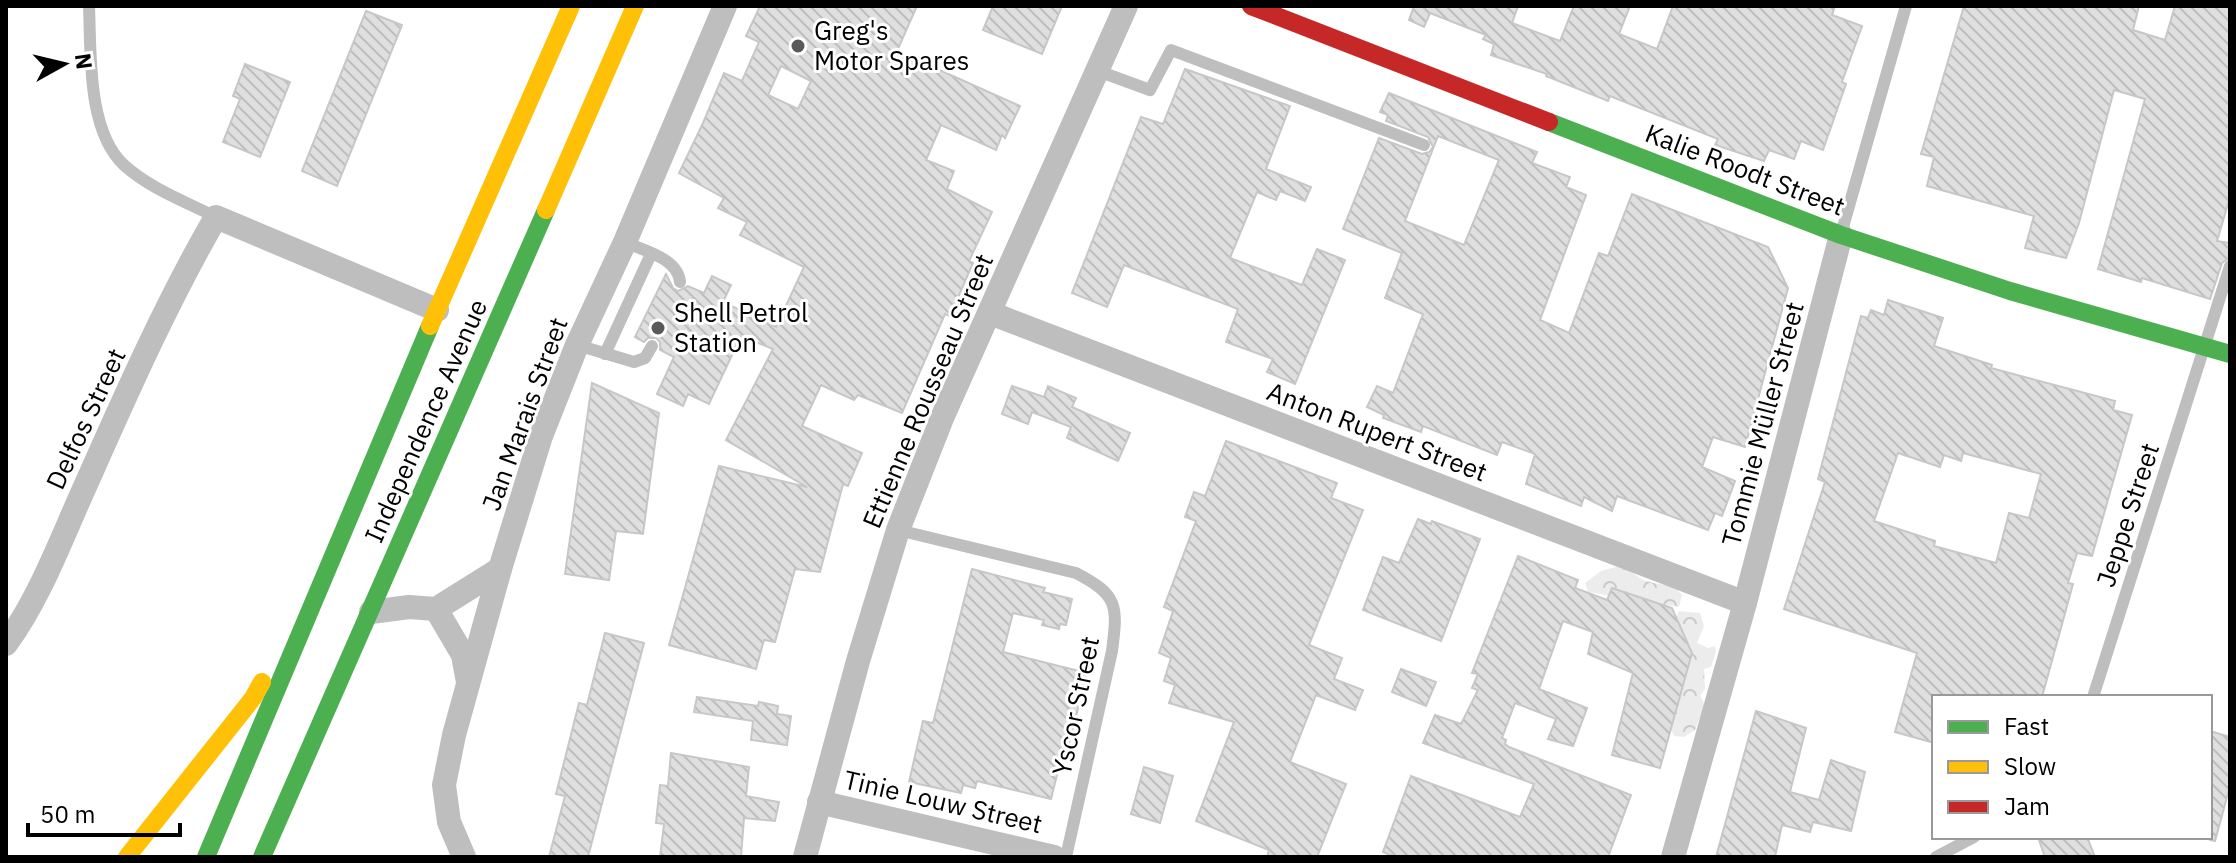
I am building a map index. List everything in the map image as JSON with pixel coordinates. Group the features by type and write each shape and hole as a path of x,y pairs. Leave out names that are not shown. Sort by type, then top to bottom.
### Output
{"main road":[{"name":"Independence Avenue","path":"206,857 437,310 571,6"},
{"name":"Independence Avenue","path":"263,856 635,6"},
{"name":"Kalie Roodt Street","path":"1251,6 1841,235 2010,291 2230,354"},
{"path":"127,857 253,698 320,583"}],"street":[{"name":"Jan Marais Street","path":"464,857 449,822 444,785 454,735 500,569 541,436 577,345 625,242 725,6"},
{"name":"Ettienne Rousseau Street","path":"805,857 898,530 942,418 1126,6"},
{"path":"216,217 437,310"},
{"name":"Delfos Street","path":"6,644 54,555 189,264 216,217"},
{"name":"Tommie Müller Street","path":"1673,857 1745,603 1841,235"},
{"name":"Anton Rupert Street","path":"990,313 1745,603"},
{"path":"371,612 409,607 436,609 500,569"},
{"path":"436,609 463,655 469,684"},
{"name":"Tinie Louw Street","path":"819,802 1054,857"}],"lane":[{"path":"89,6 92,80 103,136 123,165 216,217"},
{"name":"Tommie Müller Street","path":"1841,235 1906,6"},
{"path":"1098,71 1150,90 1171,50 1424,145"},
{"path":"625,242 676,268 680,282"},
{"path":"605,354 651,254"},
{"name":"Jeppe Street","path":"2094,695 2230,266"},
{"path":"577,345 634,362 641,361 652,346"},
{"name":"Yscor Street","path":"898,530 1076,573 1100,586 1112,601 1117,619 1112,651 1066,857"},
{"path":"1936,857 1970,839"}],"green space":[{"path":"1616,567 1626,569 1646,581 1674,588 1682,595 1679,607 1588,592 1585,583 1601,571"},
{"path":"1679,611 1700,613 1704,626 1697,643 1708,648 1715,646 1716,652 1711,667 1704,669 1705,689 1700,695 1705,705 1695,730 1684,737 1674,736 1667,720 1689,646 1676,617"}],"building":[{"path":"760,6 917,6 897,51 1020,106 996,150 941,125 926,160 954,171 947,189 992,212 969,261 973,263 950,316 945,314 902,413 858,395 854,400 821,385 802,426 862,453 848,486 843,484 820,572 795,569 775,642 764,640 756,669 669,645 719,466 807,487 726,440 773,349 741,336 709,404 688,394 683,406 657,394 674,357 660,350 660,342 656,338 648,338 644,342 635,337 666,274 678,291 688,286 704,293 712,276 731,285 723,302 776,327 804,267 740,235 747,222 718,208 724,198 679,173 724,73 742,81 759,42 746,36","holes":["781,66 811,81 798,109 768,95"]},
{"path":"993,6 1062,6 1042,54 983,30"},
{"path":"1414,6 1518,6 1512,23 1560,41 1574,6 1630,6 1619,34 1657,49 1673,6 1835,6 1832,15 1862,26 1823,150 1801,141 1794,159 1769,150 1764,161 1715,145 1718,139 1610,96 1608,101 1547,74 1491,55 1494,44 1483,39 1486,35 1430,13 1424,27 1409,20"},
{"path":"1964,6 2139,6 2133,30 2165,40 2175,6 2230,6 2230,197 2217,241 2230,243 2230,257 2222,263 2210,299 2142,278 2141,282 2098,269 2145,99 2114,90 2079,223 2066,258 2025,248 2034,216 1927,186 1934,157 1921,154"},
{"path":"366,11 402,25 337,186 302,171"},
{"path":"245,64 290,82 260,157 223,142 240,99 233,96"},
{"path":"1185,69 1290,106 1266,169 1311,187 1305,201 1280,191 1276,200 1257,192 1230,258 1302,285 1317,249 1345,260 1295,384 1267,372 1273,359 1226,342 1238,309 1124,265 1107,307 1072,293 1141,117 1163,124"},
{"path":"1389,93 1537,152 1532,163 1570,177 1566,187 1586,195 1540,320 1569,333 1599,253 1608,256 1632,194 1768,247 1788,288 1745,447 1713,437 1702,467 1735,481 1722,516 1715,513 1708,530 1617,496 1612,511 1584,497 1581,506 1526,484 1535,454 1502,442 1497,455 1423,426 1421,432 1383,418 1384,415 1367,407 1377,386 1393,393 1423,314 1385,298 1402,253 1343,229 1379,138 1422,154 1433,147 1428,137 1386,121 1388,115 1380,112","holes":["1438,136 1499,160 1464,245 1405,221"]},
{"path":"1888,300 1943,318 1934,346 1992,365 1991,368 2115,401 2113,410 2132,415 2092,556 2077,553 2068,583 2073,584 2043,695 1932,695 1932,742 1895,732 1917,653 1784,609 1825,482 1818,479 1861,316 1868,318 1871,310 1884,315","holes":["1898,453 1940,467 1944,455 1961,461 1963,453 2041,474 2029,518 2009,513 1996,563 1934,546 1935,541 1874,521"]},
{"path":"592,383 659,413 643,534 616,531 609,580 565,574"},
{"path":"1012,386 1044,397 1048,386 1076,398 1072,407 1130,433 1118,461 1067,438 1071,427 1032,412 1028,424 1002,414"},
{"path":"1226,441 1337,483 1331,498 1363,510 1309,645 1342,658 1334,679 1363,690 1355,710 1316,695 1290,762 1346,784 1317,857 1267,857 1269,850 1196,821 1234,722 1169,703 1175,685 1164,681 1171,658 1159,653 1173,611 1164,607 1196,521 1185,517 1194,492 1205,496"},
{"path":"1418,519 1480,539 1441,641 1363,610 1383,557 1399,563"},
{"path":"1518,556 1578,580 1575,588 1607,600 1612,588 1672,608 1692,653 1660,768 1612,755 1633,673 1588,654 1593,632 1563,621 1539,689 1587,708 1573,746 1548,739 1556,719 1515,703 1502,738 1509,747 1631,795 1608,857 1395,857 1383,852 1411,776 1520,817 1534,784 1423,743 1435,715 1461,724 1478,690 1472,688 1478,674 1472,673"},
{"path":"972,569 1045,588 1043,592 1072,599 1066,625 1060,624 1059,629 1042,625 1044,620 1013,613 1003,652 1087,673 1051,799 977,781 975,788 963,785 961,793 909,782 923,721 933,723"},
{"path":"605,633 644,643 588,857 549,857 565,796 556,794 579,703 587,705"},
{"path":"1401,669 1436,682 1426,706 1392,692"},
{"path":"697,697 778,706 777,714 791,716 787,745 751,740 753,721 694,712"},
{"path":"1756,711 1806,728 1790,792 1819,800 1831,760 1865,772 1851,831 1813,822 1810,832 1782,825 1775,857 1716,857"},
{"path":"2212,732 2230,737 2230,786 2215,841 2210,840"},
{"path":"671,753 749,767 746,796 779,802 775,821 744,818 741,857 660,857 664,824 656,823 660,785 668,786"},
{"path":"1144,767 1173,776 1160,823 1131,814"},
{"path":"2039,839 2088,839 2095,857 2045,857"}],"traffic: fast":[{"path":"1549,122 1841,235 2010,291 2230,354"},
{"path":"262,857 546,210"},
{"path":"206,857 430,326"}],"traffic: slow":[{"path":"430,326 571,6"},
{"path":"546,210 635,6"},
{"path":"127,857 253,698 262,682"}],"traffic: jam":[{"path":"1251,6 1549,122"}],"place":[{"name":"Greg's Motor Spares","path":"798,46"},
{"name":"Shell Petrol Station","path":"658,328"}]}
